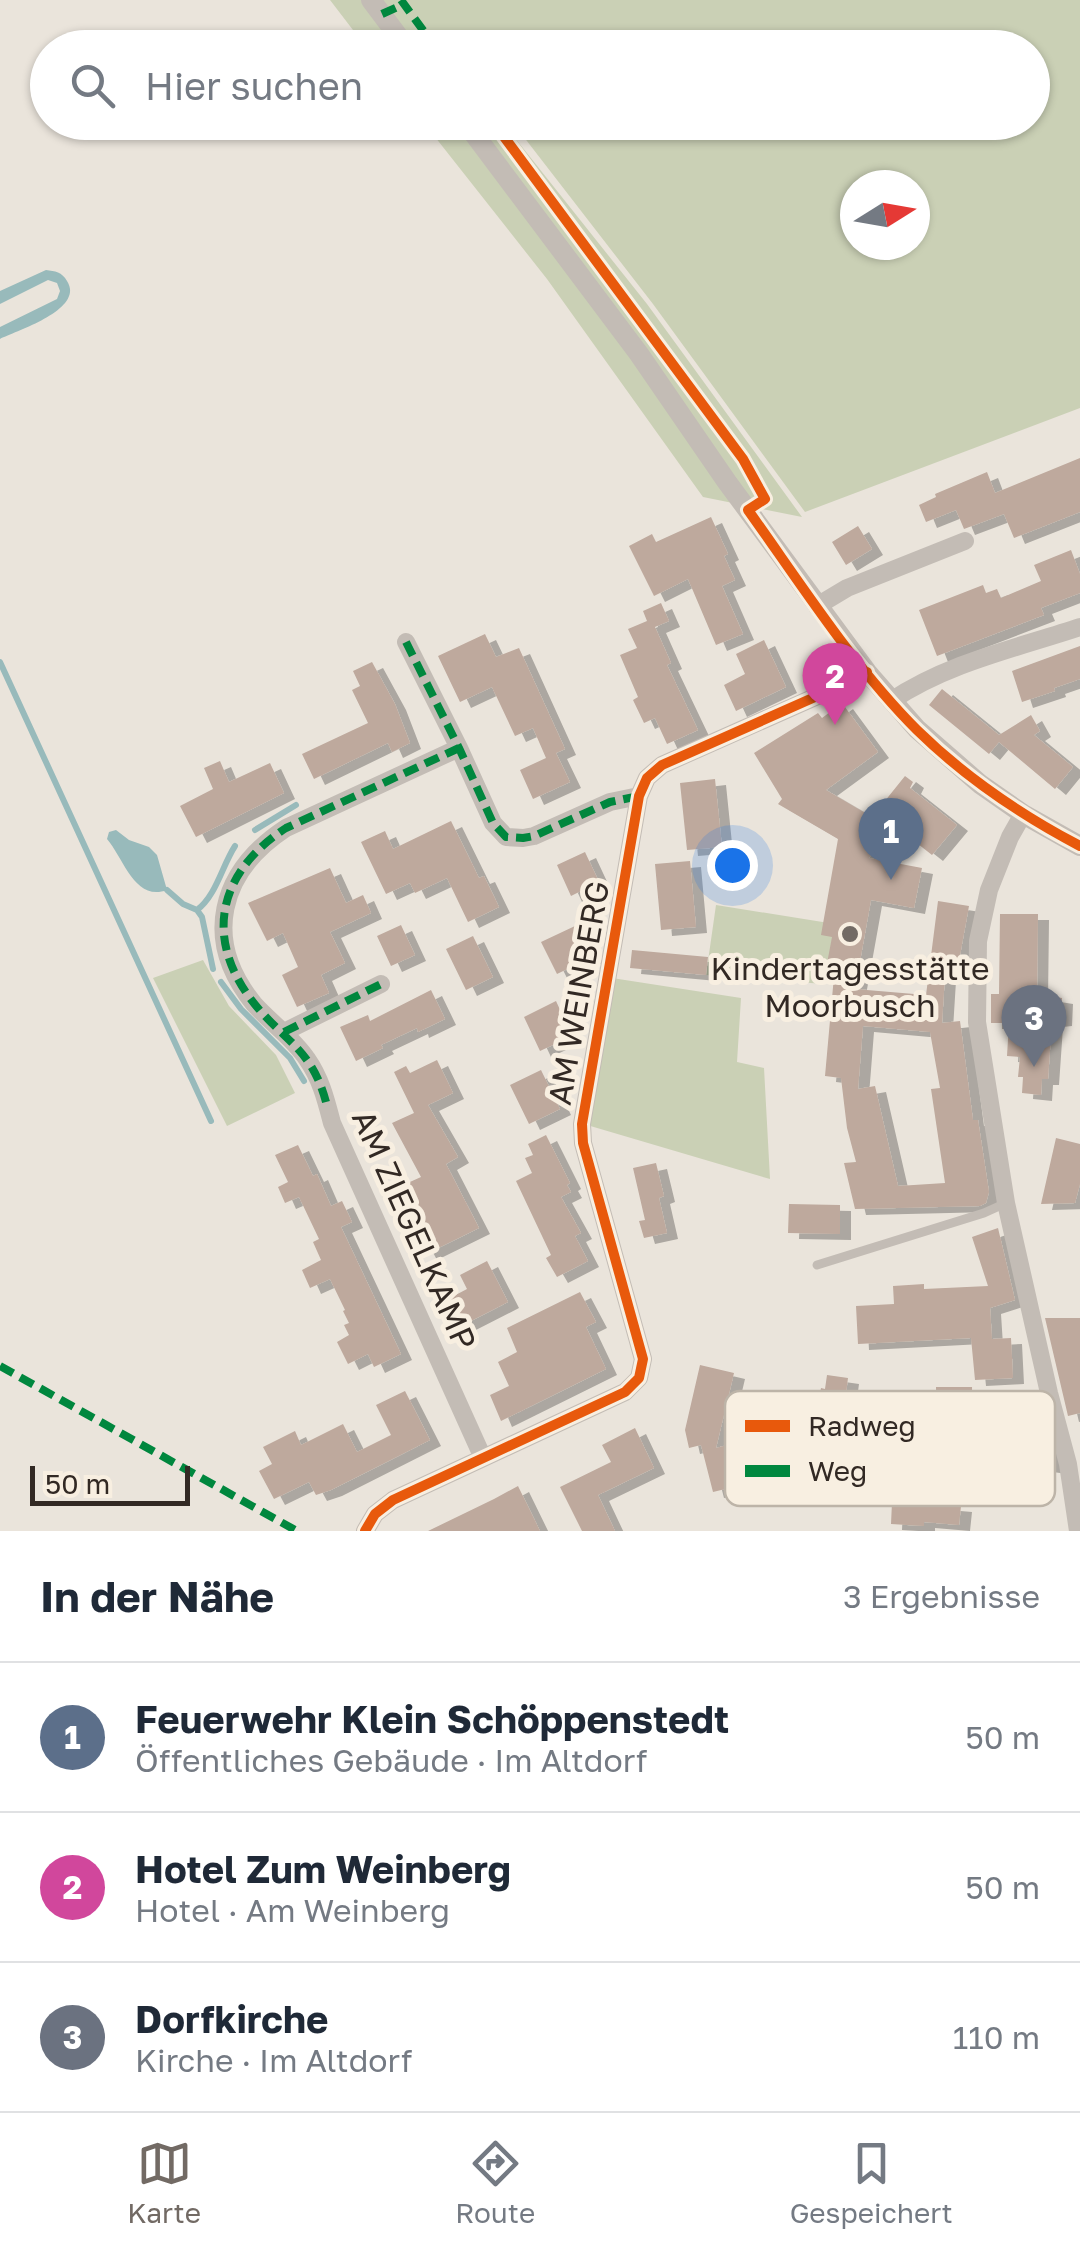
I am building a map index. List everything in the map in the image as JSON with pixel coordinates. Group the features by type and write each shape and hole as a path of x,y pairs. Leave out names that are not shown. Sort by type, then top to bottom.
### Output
{"street":[{"path":"371,0 394,30"},
{"path":"478,140 639,354 866,672 940,750 980,784 1080,846"},
{"path":"817,606 847,588 964,541"},
{"path":"891,701 944,672 1080,627"},
{"path":"406,642 460,748 493,824 506,836 523,838 610,802 639,796 646,778 662,764 866,672"},
{"name":"AM ZIEGELKAMP","path":"460,748 286,828 255,852 236,878 223,914 227,956 251,1000 302,1052 316,1073 332,1123 483,1458"},
{"name":"AM WEINBERG","path":"365,1531 375,1514 393,1500 624,1392 639,1378 643,1359 583,1142 582,1124 639,796"},
{"path":"1023,814 989,890 978,941 977,1022 1006,1202 1049,1391"},
{"path":"284,1032 381,984"},
{"path":"1055,1415 1068,1464 1078,1531"}],"lane":[{"path":"817,1265 984,1213 1006,1202"}],"green space":[{"path":"330,0 1080,0 1080,408 805,512 653,304 526,140 1050,140 1050,30 353,30"},
{"path":"437,140 517,140 647,304 802,517 703,497 547,279"},
{"path":"716,905 835,924 824,984 706,975"},
{"path":"203,960 229,1006 276,1055 295,1093 227,1126 153,978"},
{"path":"612,978 741,998 737,1062 764,1068 770,1179 587,1125"}],"water":[{"path":"46,270 65,278 70,291 67,301 47,317 0,339 0,327 57,299 60,291 57,283 48,280 0,304 0,291"},
{"path":"116,830 157,855 167,890 147,890 131,876 107,839 109,832"}],"building":[{"path":"1080,458 1080,512 1014,538 1004,514 964,529 956,510 926,522 919,505 987,472 995,493"},
{"path":"711,517 735,580 722,586 743,634 716,645 688,579 654,596 629,546 652,534 656,542"},
{"path":"858,526 872,549 846,565 832,542"},
{"path":"1071,550 1080,574 1080,593 1041,608 1044,615 937,656 919,610 983,585 986,593 997,589 1001,598 1041,581 1034,565"},
{"path":"661,603 669,621 655,627 671,663 667,665 698,730 667,744 655,718 644,723 620,655 637,648 628,629 647,621 643,611"},
{"path":"485,634 496,657 519,648 565,749 556,753 570,782 533,799 520,770 546,758 533,728 515,736 492,687 460,702 438,656"},
{"path":"764,640 786,687 736,711 724,685 745,674 736,654"},
{"path":"1080,646 1080,679 1022,702 1012,671"},
{"path":"372,662 410,743 392,752 388,743 314,779 302,754 368,723 352,690 360,686 353,671"},
{"path":"942,689 999,735 1031,715 1040,731 1034,735 1073,767 1055,789 999,742 989,754 929,705"},
{"path":"842,703 878,752 826,790 872,817 905,776 913,782 910,788 957,825 932,855 890,822 869,858 922,868 914,908 871,900 855,989 926,995 938,901 969,906 956,977 945,975 942,1023 960,1021 973,1120 978,1120 989,1192 986,1203 980,1206 855,1209 844,1163 856,1162 841,1078 825,1076 834,976 825,974 832,937 821,935 838,839 778,804 782,799 754,753 818,713 822,718","holes":["863,1026 930,1032 940,1088 931,1089 945,1183 898,1186 875,1086 858,1089"]},
{"path":"220,761 229,782 270,763 284,793 196,837 180,806 213,789 204,768"},
{"path":"715,779 722,847 687,850 680,783"},
{"path":"451,821 479,878 484,876 499,907 468,922 447,878 415,893 410,883 386,894 361,842 385,831 393,849"},
{"path":"585,852 599,882 571,896 557,865"},
{"path":"690,861 696,927 661,930 655,864"},
{"path":"330,868 346,903 363,895 371,913 330,932 345,963 321,975 329,993 297,1007 282,975 298,967 283,933 267,941 248,903"},
{"path":"1000,914 1038,914 1037,994 1062,998 1061,1020 1052,1021 1048,1079 1042,1079 1041,1095 1022,1093 1023,1077 1018,1077 1020,1057 1007,1056 1009,1023 991,1023 991,994 999,994"},
{"path":"401,925 415,955 391,966 377,936"},
{"path":"575,926 590,958 557,974 541,942"},
{"path":"473,936 493,977 466,990 446,949"},
{"path":"632,950 708,957 706,975 630,968"},
{"path":"431,990 445,1019 418,1032 417,1028 356,1061 340,1027 368,1015 370,1021"},
{"path":"556,1001 572,1036 540,1051 524,1017"},
{"path":"437,1060 453,1093 428,1105 458,1157 446,1164 479,1228 426,1254 392,1190 421,1177 392,1123 414,1113 394,1072 406,1066 410,1073"},
{"path":"541,1070 560,1109 529,1124 510,1085"},
{"path":"546,1135 570,1183 567,1185 571,1192 561,1197 581,1233 575,1236 588,1261 557,1277 546,1258 551,1255 516,1181 532,1173 525,1158 533,1155 528,1144"},
{"path":"1056,1138 1080,1144 1080,1184 1075,1203 1041,1204"},
{"path":"298,1145 331,1206 342,1201 352,1222 341,1227 401,1354 374,1367 368,1354 348,1364 337,1342 349,1335 344,1325 349,1323 330,1279 310,1288 302,1270 321,1260 313,1242 319,1239 299,1197 285,1203 278,1187 288,1182 275,1155"},
{"path":"656,1163 667,1233 644,1238 639,1221 645,1220 633,1168"},
{"path":"789,1204 840,1205 840,1234 788,1233"},
{"path":"998,1228 1015,1300 990,1308 992,1339 1011,1338 1013,1378 975,1380 971,1338 858,1344 856,1306 894,1304 893,1286 988,1286 972,1237"},
{"path":"487,1261 508,1302 461,1326 448,1299 467,1289 460,1275"},
{"path":"580,1292 596,1322 586,1327 606,1369 501,1421 490,1395 509,1386 498,1362 517,1352 507,1328"},
{"path":"1045,1318 1080,1318 1080,1413 1068,1416"},
{"path":"700,1365 734,1373 730,1391 725,1391 725,1410 716,1448 725,1446 725,1489 713,1492 701,1445 689,1448 685,1430"},
{"path":"827,1375 848,1378 846,1391 820,1391 825,1389"},
{"path":"936,1387 972,1387 972,1391 936,1391"},
{"path":"405,1391 430,1440 331,1490 316,1495 309,1482 274,1499 259,1471 272,1464 263,1447 295,1431 301,1445 343,1424 357,1452 391,1435 376,1405"},
{"path":"635,1428 654,1468 598,1495 615,1531 582,1531 560,1487 611,1462 602,1445"},
{"path":"518,1486 540,1531 428,1531 494,1499"},
{"path":"892,1506 961,1506 959,1525 891,1524"}],"waterway":[{"path":"0,662 211,1121"},
{"path":"255,830 296,805"},
{"path":"197,910 214,889 235,846"},
{"path":"167,890 202,917 213,969"},
{"path":"221,982 241,1009 290,1058 304,1081"}],"marked path":[{"path":"401,0 423,30"},
{"path":"382,14 404,4"},
{"path":"406,642 493,823 506,837 534,836 610,802 639,796"},
{"path":"326,1102 304,1056 250,998 235,974 224,927 234,883 246,863 286,828 459,748"},
{"path":"284,1032 381,984"},
{"path":"0,1366 297,1531"}],"cycle path":[{"path":"506,140 743,459 765,499 748,510 871,679 954,764 1015,808 1080,846"},
{"path":"365,1531 375,1514 393,1500 625,1392 639,1378 643,1359 583,1143 582,1124 639,796 647,778 662,765 867,672"}],"place":[{"name":"Hotel Zum Weinberg","path":"835,725"},
{"name":"Feuerwehr Klein Schöppenstedt","path":"891,880"},
{"name":"Kindertagesstätte Moorbusch","path":"850,934"},
{"name":"Dorfkirche","path":"1034,1067"}]}
